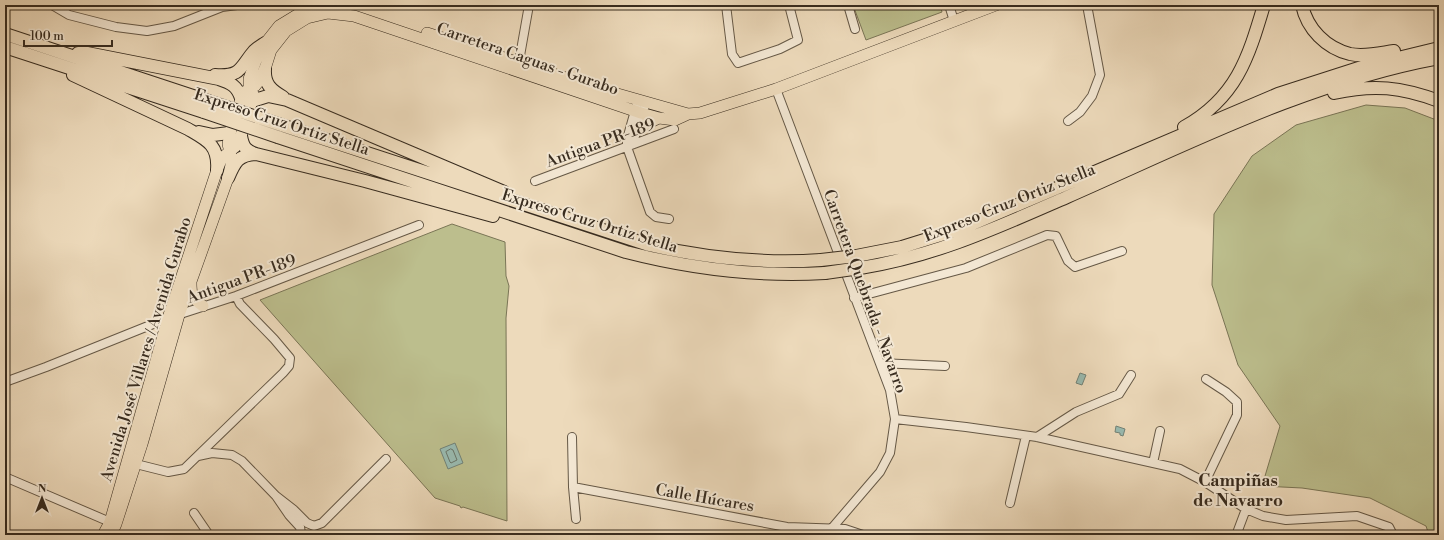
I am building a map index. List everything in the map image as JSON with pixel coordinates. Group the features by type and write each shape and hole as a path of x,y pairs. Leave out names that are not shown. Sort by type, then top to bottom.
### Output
{"highway":[{"path":"1128,158 1142,146 1168,135 1198,118 1222,97 1233,83 1244,63 1264,5"},
{"path":"1302,5 1306,18 1317,34 1328,44 1342,51 1351,54 1372,54 1401,50 1421,52"},
{"name":"Expreso Cruz Ortiz Stella","path":"5,34 63,53 206,107"},
{"path":"203,75 224,76 235,73 247,62 255,51 265,43"},
{"name":"Expreso Cruz Ortiz Stella","path":"5,47 60,65 206,107 279,131 520,204 629,240 685,253 718,258 756,261 821,260 856,256 902,247 963,228 1278,94 1365,66 1439,48"},
{"path":"63,53 87,53 203,75 230,82 246,99 268,96 287,100"},
{"name":"Expreso Cruz Ortiz Stella","path":"279,131 518,216 626,252 688,266 752,274 825,272 860,268 904,260 960,243 1249,117 1306,95 1385,70 1439,58"},
{"path":"60,65 76,78 188,129 202,137 214,148 218,160 217,170"},
{"path":"265,69 265,77 268,86 287,100 501,190 520,204"},
{"path":"1306,95 1322,95 1378,87 1411,92 1439,100"},
{"path":"188,129 213,135 235,135 242,143 245,150 256,154 493,216 518,216"},
{"path":"228,178 238,159 246,155 256,154"}],"main road":[{"name":"Carretera Caguas - Gurabo","path":"250,89 249,78 260,50 279,26 302,12 326,6 354,10 640,106 688,114 700,113 776,89 996,5"},
{"name":"Carretera Caguas - Gurabo","path":"250,89 259,81 272,50 286,31 307,18 328,13 354,16 518,66"},
{"name":"Avenida José Villares / Avenida Gurabo","path":"111,535 116,524 173,316 217,170 222,158 236,146 235,135 246,99 244,92 250,89"},
{"name":"Carretera Caguas - Gurabo","path":"640,106 659,118 675,120 688,114"},
{"path":"636,128 659,118"},
{"name":"Avenida José Villares / Avenida Gurabo","path":"173,316 190,279 228,178 232,161 229,151"},
{"path":"190,279 191,292 194,300 203,306"},
{"name":"Avenida José Villares / Avenida Gurabo","path":"103,535 110,522 132,463"}],"street":[{"path":"52,5 68,15 116,27 147,31 174,26 221,6 237,5"},
{"path":"518,66 529,5"},
{"path":"726,5 732,54 738,63 780,50 798,40 789,5"},
{"path":"848,5 855,29"},
{"path":"949,5 954,21"},
{"path":"1068,121 1080,112 1092,96 1100,75 1087,5"},
{"name":"Carretera Quebrada - Navarro","path":"776,89 890,390 895,419 890,453 880,472 826,535"},
{"path":"627,147 634,139 640,106"},
{"path":"640,106 627,139 627,147 650,212 656,217 669,219"},
{"name":"Antigua PR-189","path":"535,181 674,129"},
{"name":"Antigua PR-189","path":"5,382 173,316 236,296 419,225"},
{"path":"854,298 966,268 1047,235 1056,236 1068,262 1075,267 1122,251"},
{"path":"132,463 168,472 184,469 289,366 290,358 240,304 236,296"},
{"path":"880,363 945,366"},
{"path":"1037,437 1076,412 1119,394 1131,375"},
{"path":"1205,482 1237,415 1236,402 1226,392 1206,379"},
{"path":"895,419 1037,437 1180,469 1205,482 1246,509 1263,516 1286,520 1357,516 1389,527 1393,535"},
{"path":"1153,463 1160,431"},
{"path":"1010,503 1026,436"},
{"path":"572,437 572,487 576,519"},
{"path":"197,456 212,453 232,455 242,461 276,496 294,510 307,523 314,526 322,523 386,459"},
{"path":"5,477 110,522"},
{"name":"Calle Húcares","path":"572,487 787,527 845,529 863,535"},
{"path":"276,496 289,515 300,526 300,535"},
{"path":"1237,535 1246,509"},
{"path":"194,513 209,535"}],"green space":[{"path":"853,5 940,5 942,12 866,40"},
{"path":"1366,105 1405,108 1439,121 1439,535 1429,535 1426,526 1370,498 1302,488 1262,486 1280,426 1238,365 1212,285 1214,214 1252,156 1296,125"},
{"path":"452,224 505,242 506,276 509,286 506,318 507,521 463,507 461,508 460,506 435,498 260,300"}],"water":[{"path":"1080,373 1086,375 1082,385 1076,383"},
{"path":"1116,426 1125,429 1123,436 1120,435 1120,433 1115,432"},
{"path":"455,443 463,463 448,469 440,449"}],"district":[{"name":"Campiñas de Navarro","path":"1238,490"}]}
